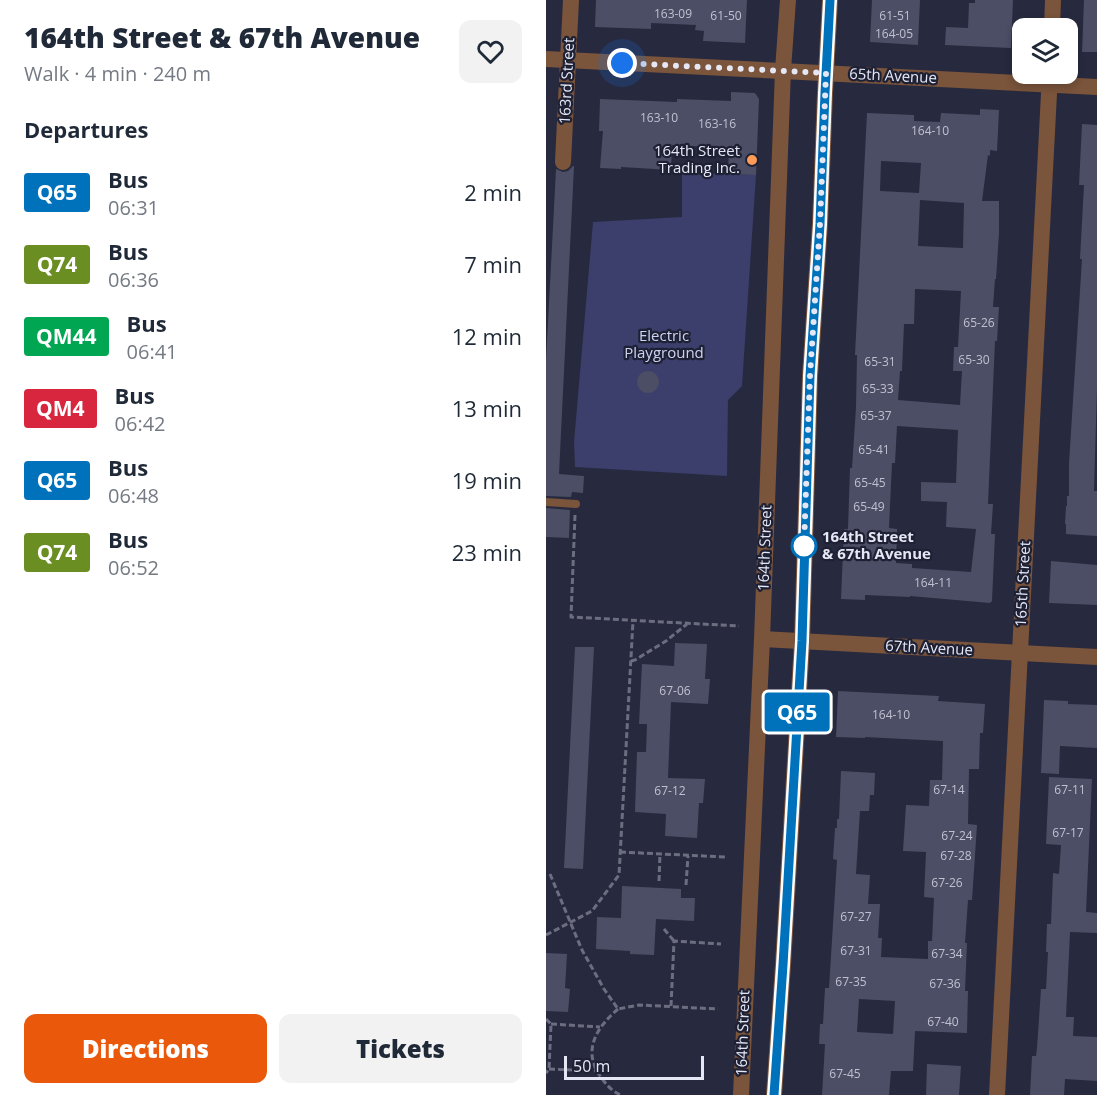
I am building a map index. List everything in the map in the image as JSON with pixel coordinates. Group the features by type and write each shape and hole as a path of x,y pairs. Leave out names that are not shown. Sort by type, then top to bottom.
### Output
{"street":[{"name":"163rd Street","path":"563,162 571,0"},
{"name":"164th Street","path":"741,1095 762,639 783,70 788,0"},
{"path":"774,1095 802,641 810,376 820,224 830,0"},
{"path":"1052,18 1053,0"},
{"name":"65th Avenue","path":"546,59 826,73 1012,78"},
{"name":"165th Street","path":"997,1095 1049,84"},
{"name":"65th Avenue","path":"1078,84 1097,87"},
{"name":"67th Avenue","path":"762,639 1097,657"}],"lane":[{"path":"546,502 576,504"}],"path":[{"path":"576,504 571,617 740,626"},
{"path":"546,935 592,911 619,876 633,621"},
{"path":"674,622 674,634"},
{"path":"631,660 658,645 688,623"},
{"path":"620,852 725,857"},
{"path":"659,881 660,854"},
{"path":"686,885 688,856"},
{"path":"550,874 588,962 618,1009"},
{"path":"664,929 674,942 671,1006"},
{"path":"674,942 721,944"},
{"path":"621,1095 613,1091 597,1071 592,1048 594,1037 600,1027 618,1009 639,1005 717,1009"},
{"path":"546,1019 551,1024 600,1027"},
{"path":"546,1072 549,1069 551,1024"},
{"path":"549,1069 597,1071"},
{"path":"610,1095 613,1091"}],"green space":[{"name":"Electric Playground","path":"682,172 756,175 742,386 728,400 727,476 575,467 574,442 593,222 682,217"}],"building":[{"path":"596,0 747,0 745,43 703,41 704,31 695,30 696,25 651,23 651,29 595,27"},
{"path":"872,0 920,0 918,45 870,42"},
{"path":"975,0 1013,0 1011,48 945,45 946,27 968,28 969,3 975,3"},
{"path":"1084,0 1097,0 1097,52 1082,52"},
{"path":"731,92 755,93 759,99 756,175 728,174 729,148 672,145 671,170 600,168 603,131 599,131 600,99 677,102 677,99 731,101"},
{"path":"980,109 999,110 997,151 990,150 990,156 988,155 982,201 999,201 999,233 993,307 999,307 997,341 995,341 988,504 993,504 991,534 995,534 992,601 990,603 910,596 865,595 865,600 841,599 844,529 848,529 850,468 852,468 856,407 857,355 855,355 867,113 914,115 914,121 940,122 941,113 980,115","holes":["881,161 921,163 919,193 880,191","920,200 964,203 963,248 918,246","915,289 961,291 958,347 954,347 953,371 962,371 960,405 898,400 904,324 914,324","897,426 958,430 956,483 921,482 921,501 947,502 946,527 976,529 971,572 912,568 912,564 896,563 897,529 889,528 892,463 895,463"]},
{"path":"1082,124 1097,125 1097,388 1094,491 1097,491 1097,536 1066,534 1065,524 1067,496 1069,496 1069,463 1082,259 1080,259 1084,185 1079,185"},
{"path":"573,166 559,474 584,476 583,493 572,492 571,497 546,496 546,361 556,169 563,172"},
{"path":"648,371 656,374 659,382 656,390 648,393 640,390 637,382 640,374"},
{"path":"546,508 570,510 569,538 546,537"},
{"path":"1051,561 1097,565 1097,605 1049,603"},
{"path":"675,643 707,644 705,679 710,679 708,704 671,702 668,778 705,779 703,803 699,803 697,838 665,836 666,814 635,812 637,752 646,752 647,724 639,724 642,664 674,666"},
{"path":"575,647 594,647 583,869 564,868"},
{"path":"838,691 939,696 938,701 985,704 983,733 980,733 979,769 969,769 968,824 977,825 972,900 968,900 965,943 967,943 965,991 968,991 967,1033 915,1031 913,1071 891,1071 889,1095 822,1095 825,1044 819,1044 820,1024 823,1024 825,988 829,988 837,860 833,859 835,828 837,828 837,819 839,819 841,771 875,773 874,795 870,795 869,811 860,811 856,874 870,875 868,904 880,904 878,938 882,938 881,957 928,959 928,941 932,941 934,898 924,897 926,852 903,851 906,805 929,806 930,780 942,780 943,741 836,737","holes":["859,999 895,1001 893,1034 857,1032"]},
{"path":"1044,700 1097,705 1097,748 1060,746 1059,774 1041,773"},
{"path":"1049,777 1092,779 1086,912 1097,913 1097,933 1070,932 1066,1017 1074,1017 1073,1036 1097,1037 1097,1081 1065,1079 1064,1095 1030,1095 1032,1056 1036,1056 1037,1048 1041,989 1046,989 1047,924 1051,924 1053,873 1059,874 1061,845 1046,844"},
{"path":"622,886 681,889 681,898 695,898 694,921 656,919 654,955 596,949 597,917 621,918"},
{"path":"546,953 567,954 565,988 570,989 568,1012 546,1011"},
{"path":"927,1064 961,1066 959,1095 926,1095"}],"bus line":[{"name":"Q65","path":"774,1095 802,641 810,376 820,224 830,0"}],"place":[{"name":"164th Street Trading Inc.","path":"752,160"},
{"name":"164th Street & 67th Avenue","path":"804,546"}],"route":[{"path":"622,63 826,73 820,224 810,376 804,546"}]}
